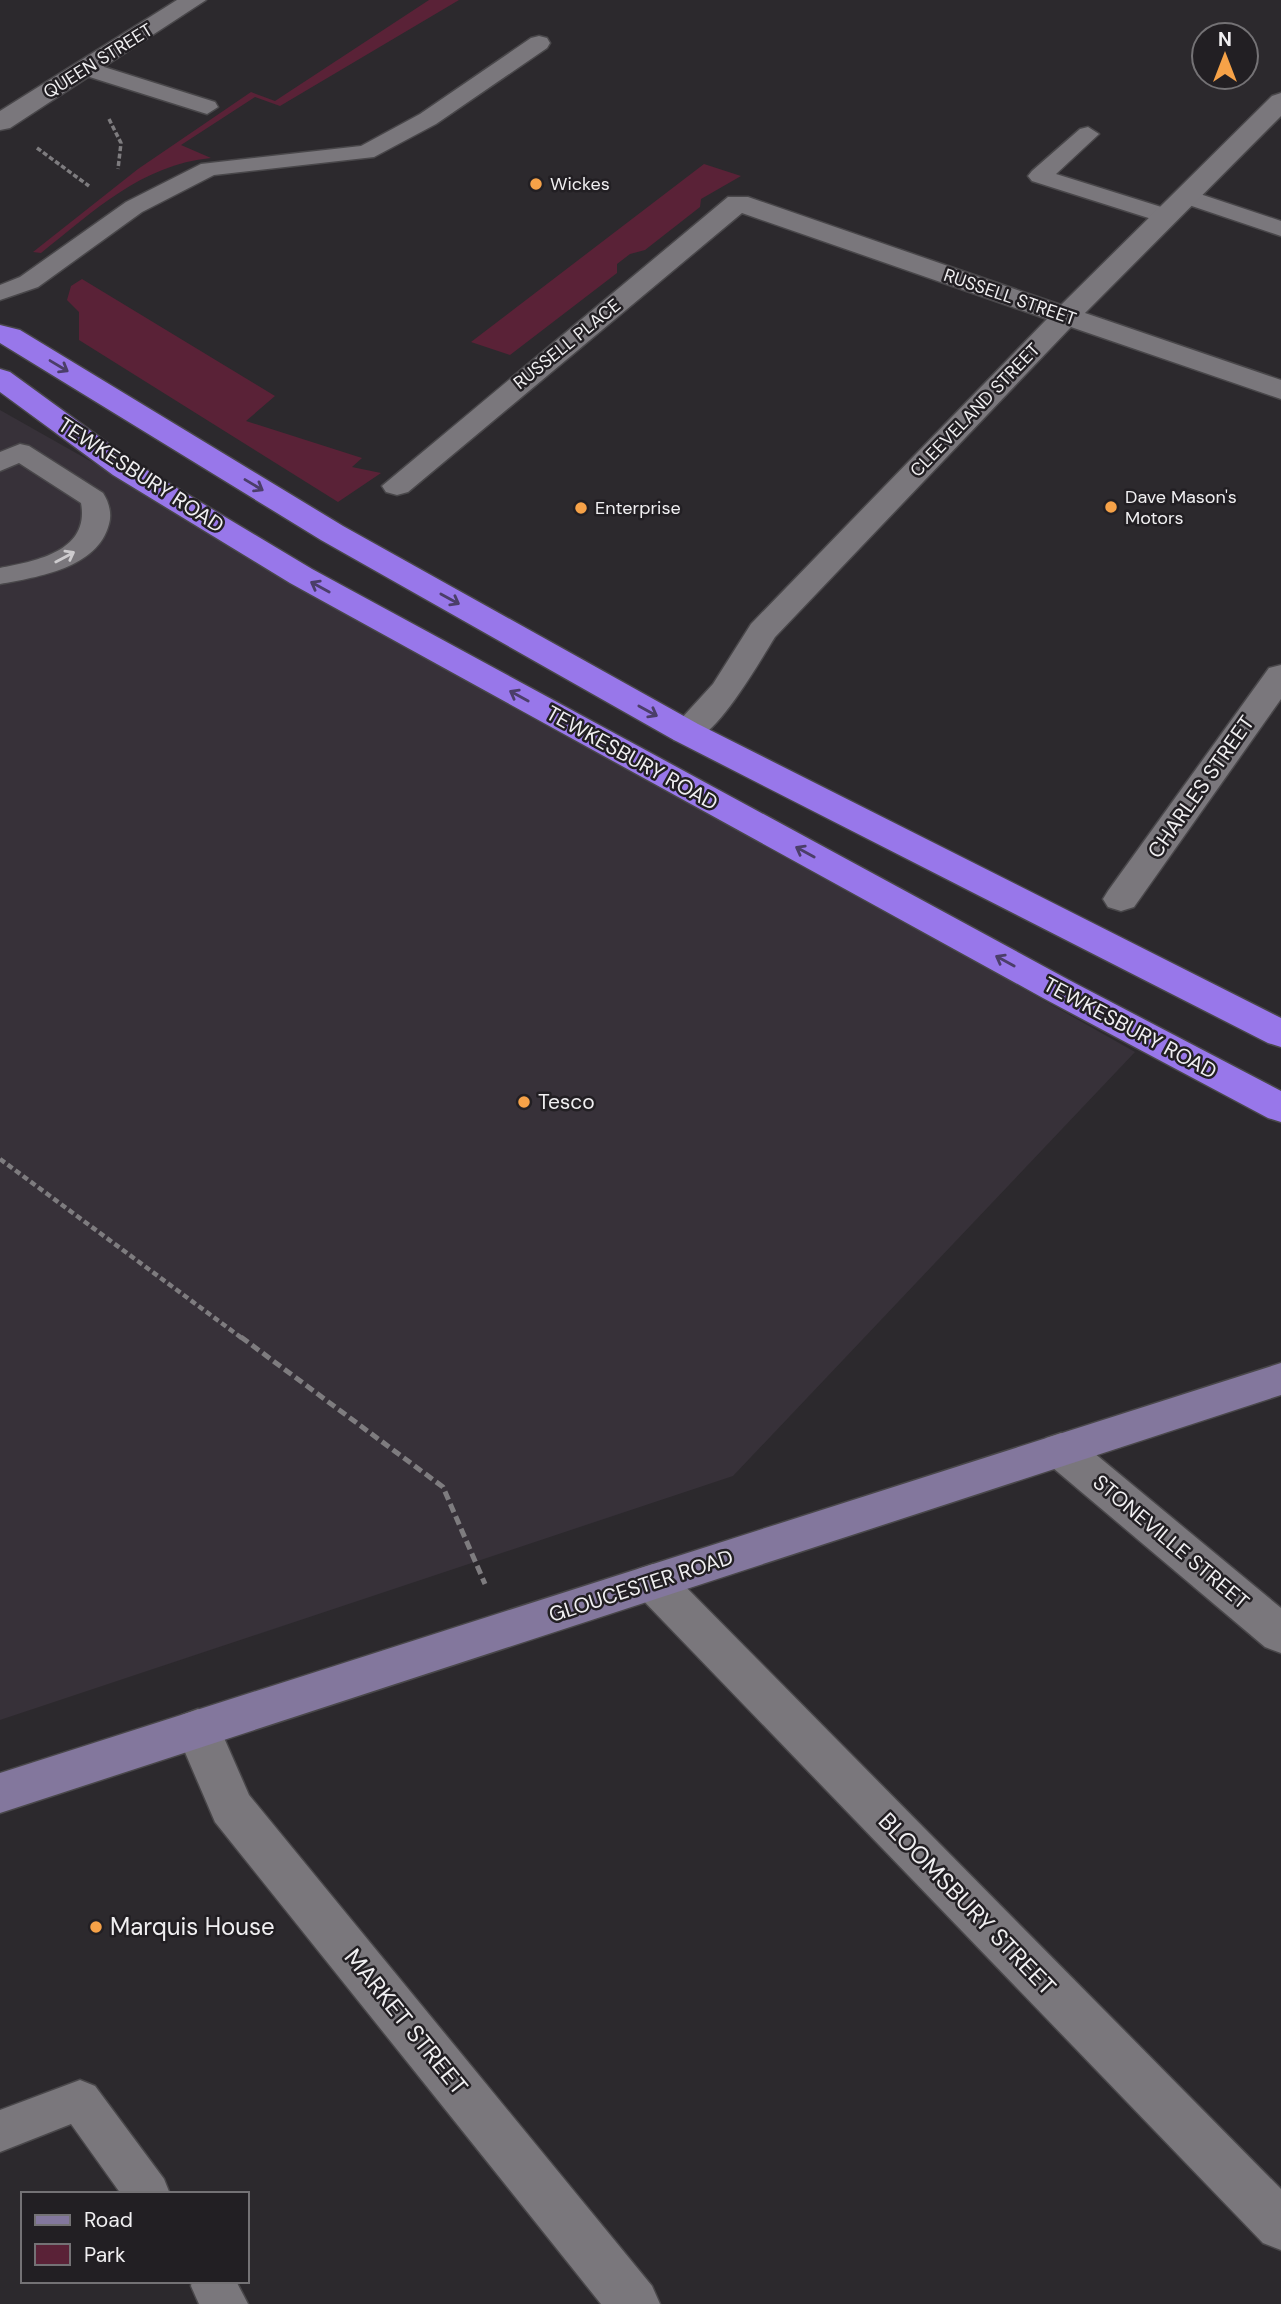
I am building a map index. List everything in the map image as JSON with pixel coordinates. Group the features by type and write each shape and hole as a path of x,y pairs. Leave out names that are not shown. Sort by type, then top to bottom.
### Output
{"highway":[{"path":"0,334 10,336 332,533 686,732 1281,1034"},
{"name":"TEWKESBURY ROAD","path":"0,378 124,469 301,576 1044,982 1281,1108"}],"main road":[{"name":"GLOUCESTER ROAD","path":"0,1793 1281,1379"}],"street":[{"name":"QUEEN STREET","path":"1,122 194,0"},
{"name":"CLEEVELAND STREET","path":"686,732 726,690 762,631 1066,316 1281,101"},
{"name":"RUSSELL STREET","path":"738,203 1281,390"},
{"name":"RUSSELL PLACE","path":"397,486 738,203"},
{"name":"CHARLES STREET","path":"1121,899 1281,675"},
{"name":"STONEVILLE STREET","path":"1061,1450 1281,1634"},
{"name":"BLOOMSBURY STREET","path":"653,1582 1281,2225"},
{"name":"MARKET STREET","path":"198,1729 231,1808 634,2304"}],"lane":[{"path":"0,293 29,282 134,207 209,169 366,152 428,119 539,43"},
{"path":"85,68 207,107"},
{"path":"1088,134 1040,176 1281,229"},
{"path":"0,463 20,452 94,499 99,511 98,524 92,537 66,557 49,565 0,576"},
{"path":"0,2132 80,2100 147,2192"}],"path":[{"path":"48,92 101,111 112,122 122,146 116,175"},
{"path":"1,122 99,193"},
{"path":"0,1159 443,1487 505,1630"}],"shaded area":[{"path":"0,410 1135,1052 733,1476 0,1720"}],"green space":[{"path":"429,0 459,0 280,106 255,97 181,145 211,158 186,162 140,180 100,206 41,253 33,252 138,169 251,92 275,101"},
{"path":"704,164 741,176 701,199 700,207 645,250 630,254 617,264 617,273 510,355 471,342"},
{"path":"82,279 275,396 246,421 362,458 352,467 381,473 338,502 79,340 79,312 67,300 71,286"}],"place":[{"name":"Wickes","path":"536,184"},
{"name":"Dave Mason's Motors","path":"1111,507"},
{"name":"Enterprise","path":"581,508"},
{"name":"Tesco","path":"524,1102"},
{"name":"Marquis House","path":"96,1927"}]}
